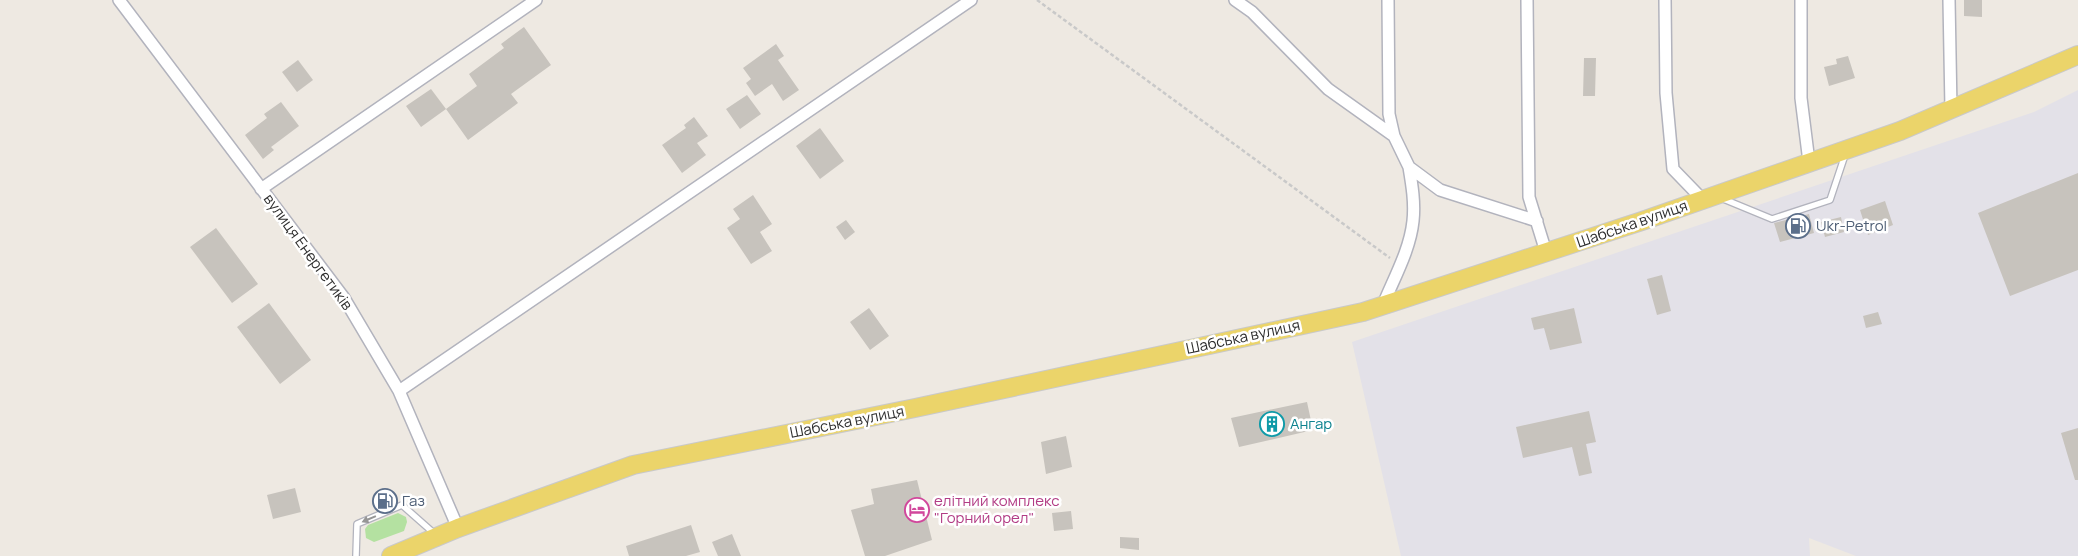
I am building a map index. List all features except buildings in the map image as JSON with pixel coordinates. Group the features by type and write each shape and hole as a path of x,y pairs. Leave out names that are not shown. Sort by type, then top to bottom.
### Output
{"main road":[{"name":"Шабська вулиця","path":"391,556 458,528 633,465 935,404 1363,312 1708,198 1900,131 2078,55"}],"street":[{"name":"вулиця Енергетиків","path":"119,0 344,298 399,391 458,528"},
{"path":"262,189 536,0"},
{"path":"399,391 971,0"},
{"path":"1235,0 1252,12 1328,89 1394,136"},
{"path":"1249,0 1252,12"},
{"path":"1383,305 1407,246 1413,222 1414,198 1409,167 1394,136 1389,114 1388,0"},
{"path":"1527,0 1529,197 1546,252"},
{"path":"1665,0 1666,93 1673,169 1708,198"},
{"path":"1801,0 1801,98 1809,162"},
{"path":"1949,0 1951,109"},
{"path":"1409,167 1440,190 1537,220"}],"lane":[{"path":"1708,198 1772,219 1830,200 1848,149"},
{"path":"356,556 357,524 402,505 438,536"}],"path":[{"path":"1037,0 1400,265"}],"shaded area":[{"path":"2078,90 2078,556 1856,556 1809,538 1810,556 1401,556 1352,342 2034,112"}],"green space":[{"path":"398,513 406,517 407,522 404,531 374,542 366,538 365,529 368,525"}],"place":[{"name":"Ukr-Petrol","path":"1798,226"},
{"name":"Ангар","path":"1272,424"},
{"name":"Газ","path":"385,501"},
{"name":"елітний комплекс \"Горний орел\"","path":"917,510"}]}
